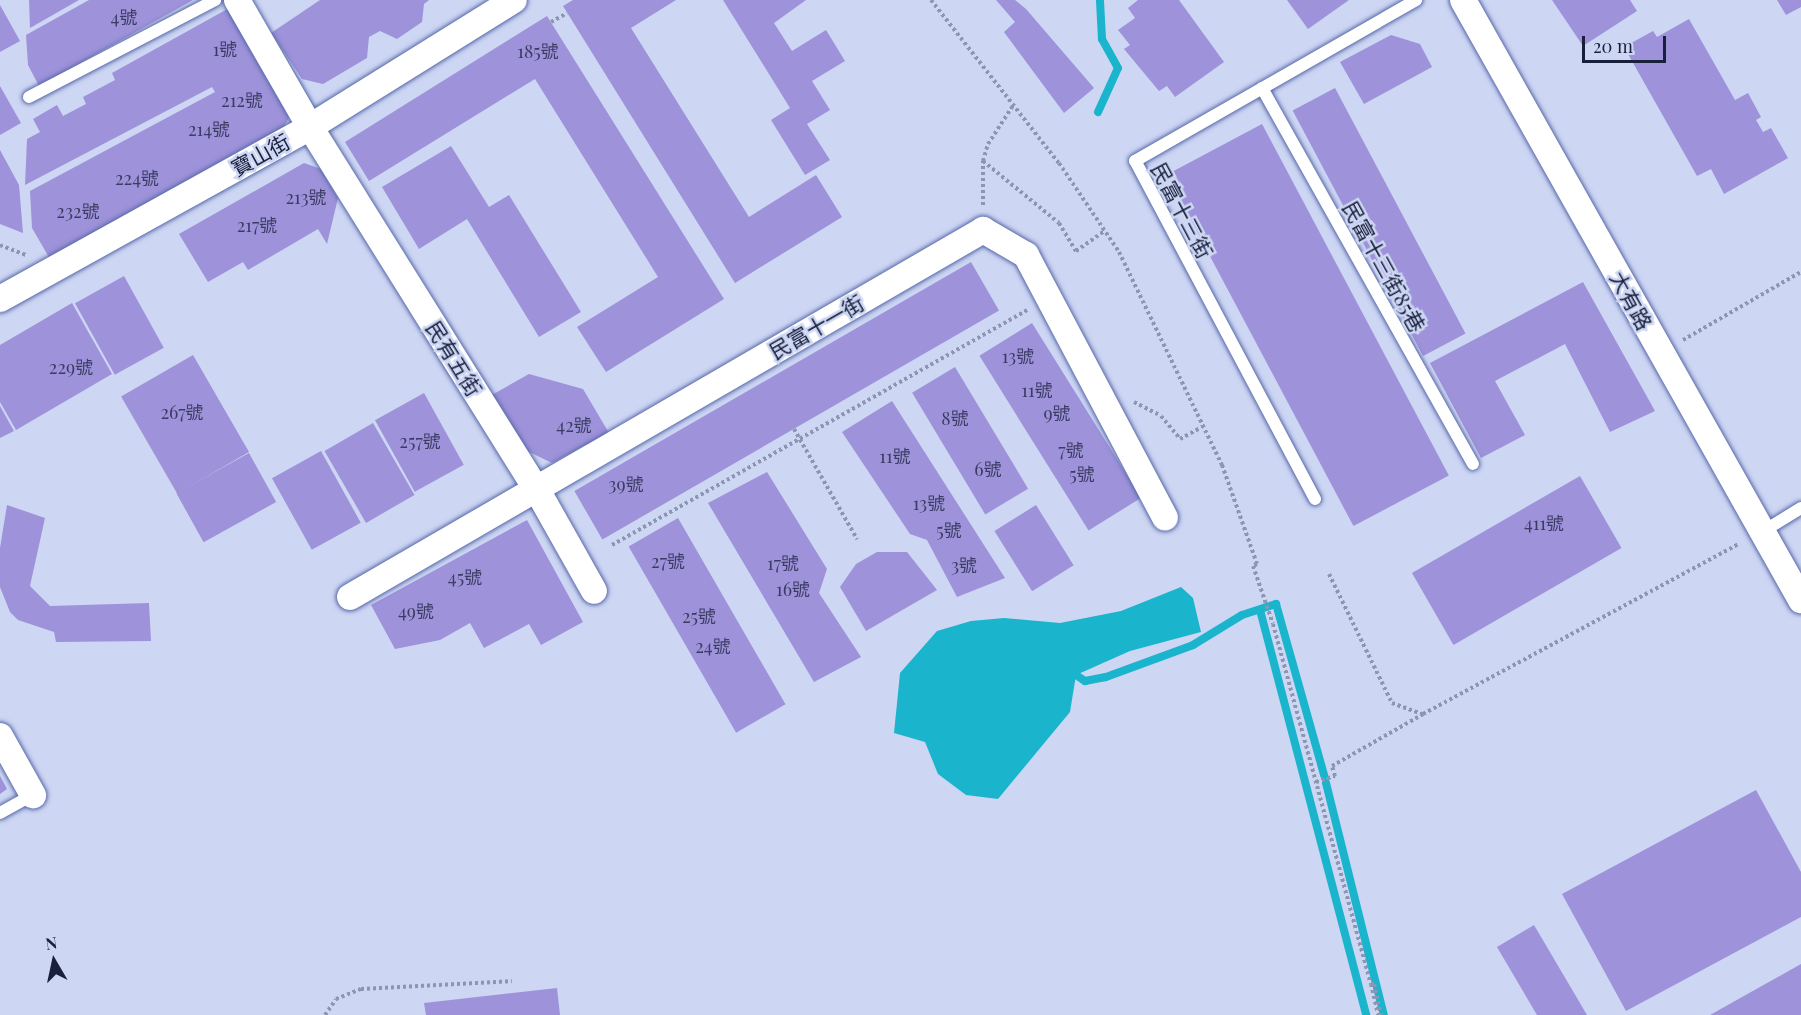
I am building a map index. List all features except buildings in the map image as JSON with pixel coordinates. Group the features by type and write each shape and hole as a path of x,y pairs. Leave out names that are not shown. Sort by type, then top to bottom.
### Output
{"street":[{"name":"民有五街","path":"237,0 310,127 536,488 594,591"},
{"name":"寶山街","path":"0,299 310,127 514,0"},
{"name":"大有路","path":"1462,0 1801,600"},
{"name":"民富十一街","path":"350,597 983,230"},
{"path":"983,230 1026,255 1165,517"},
{"path":"0,736 33,795"}],"lane":[{"path":"29,97 215,0"},
{"name":"民富十三街","path":"1315,499 1135,161 1416,0"},
{"name":"民富十三街85巷","path":"1262,88 1473,464"},
{"path":"1762,532 1801,508"},
{"path":"0,813 33,795"}],"path":[{"path":"931,0 1014,104 1119,252 1222,465 1257,564 1253,566 1273,624 1369,985 1374,984 1380,1015"},
{"path":"551,22 567,13"},
{"path":"983,230 983,161 988,144 1014,104"},
{"path":"983,161 1059,223 1076,251 1105,231"},
{"path":"1661,352 1801,272"},
{"path":"612,545 1048,298"},
{"path":"1131,400 1161,416 1180,440 1202,427"},
{"path":"794,429 857,539"},
{"path":"1316,782 1335,776 1332,766 1423,714 1762,532"},
{"path":"1329,574 1392,703 1423,714"},
{"path":"325,1015 336,999 361,989 512,981"}],"water":[{"path":"1181,587 1193,598 1201,632 1130,651 1076,675 1070,712 998,799 966,795 938,774 925,742 894,733 900,673 937,631 971,621 1004,618 1060,623 1121,611"}],"waterway":[{"path":"1098,112 1118,68 1102,39 1100,0"},
{"path":"1076,675 1085,681 1106,677 1193,645 1242,615 1276,604 1324,775"},
{"path":"1260,610 1366,1015"},
{"path":"1326,783 1384,1015"}]}
